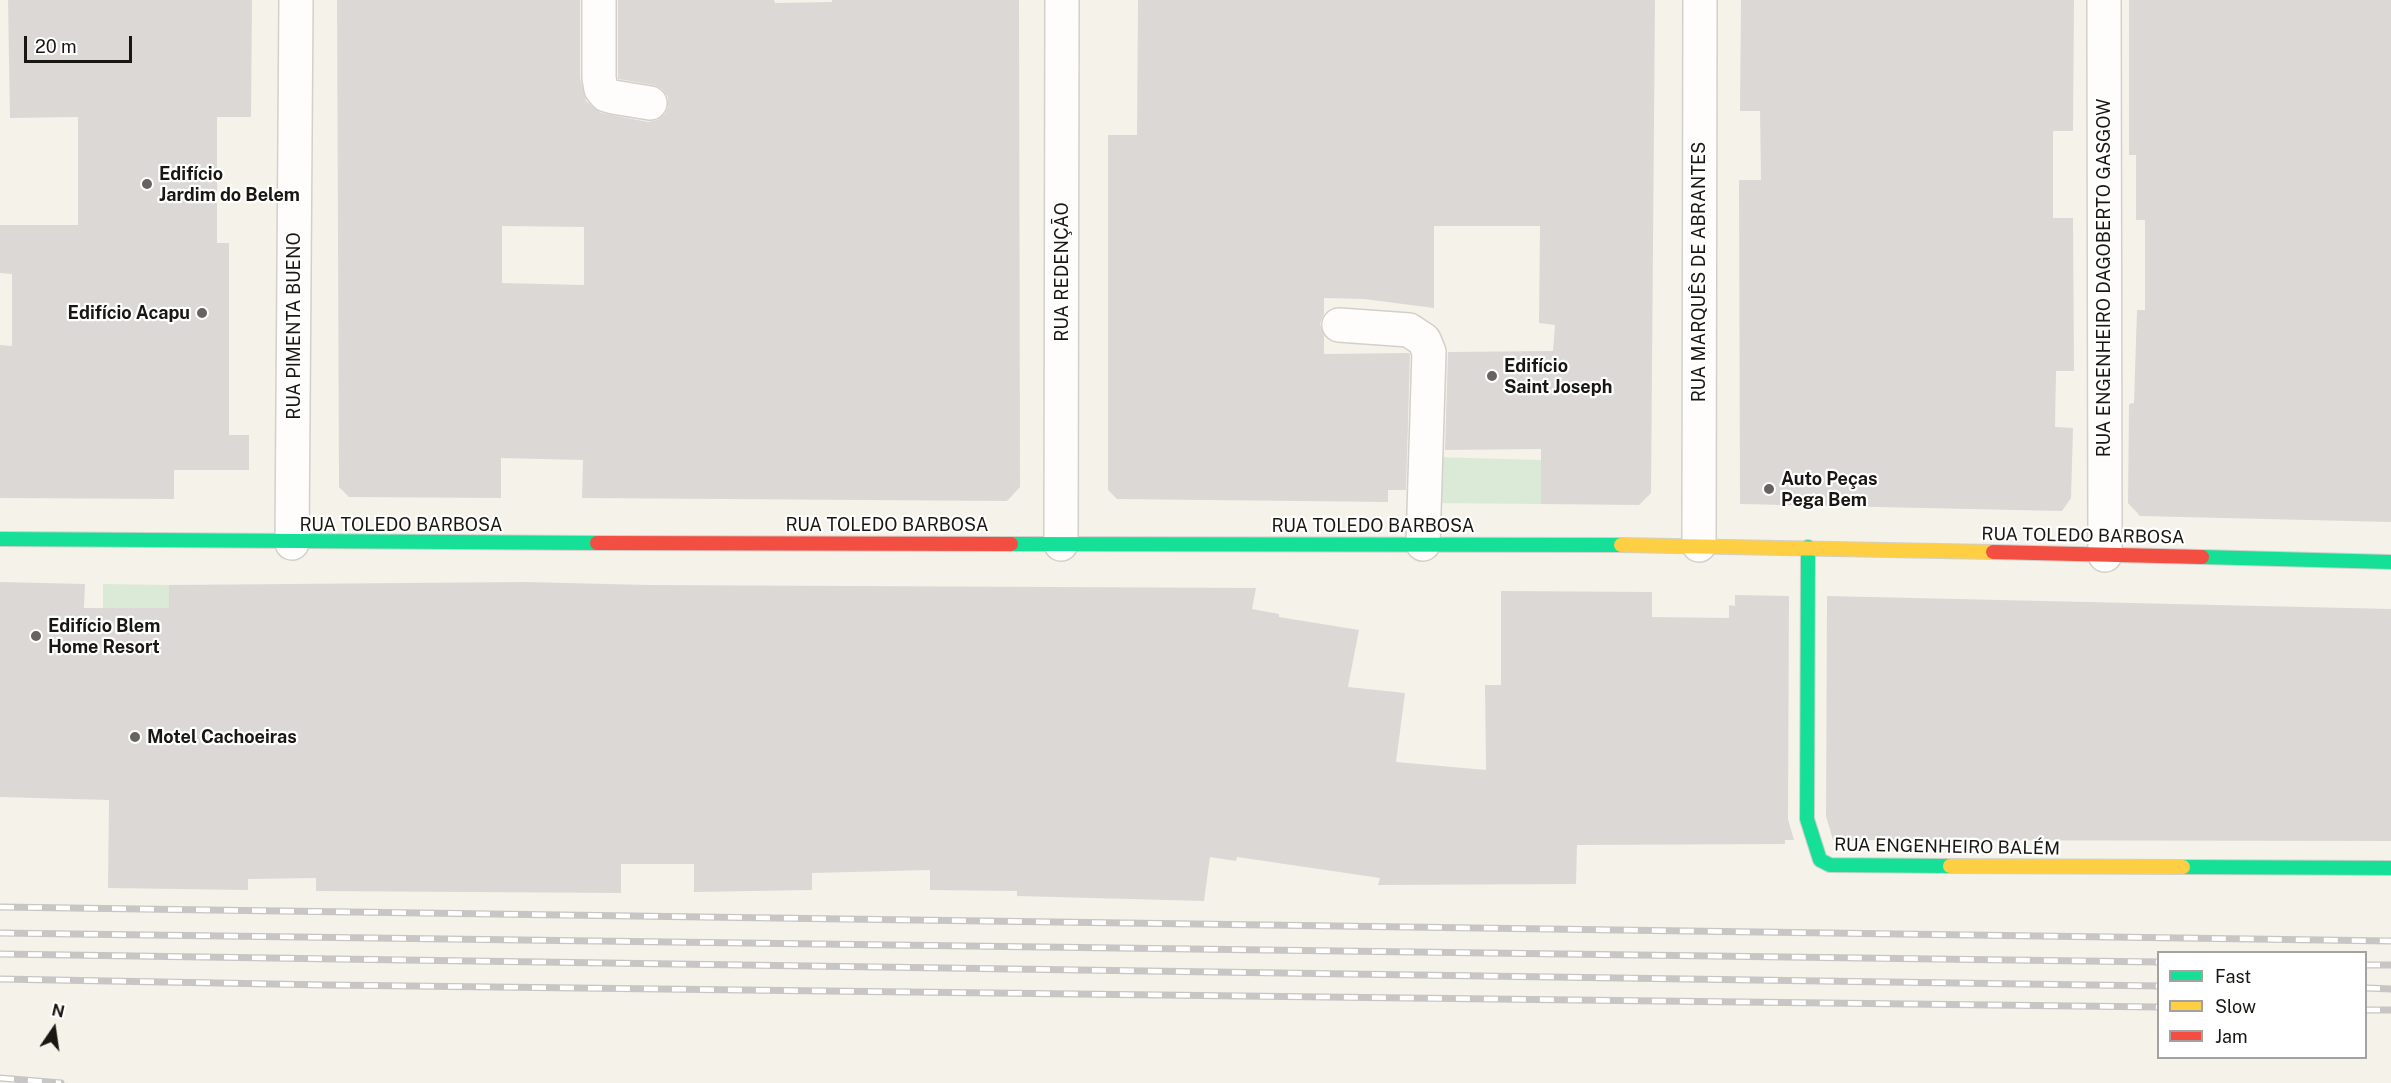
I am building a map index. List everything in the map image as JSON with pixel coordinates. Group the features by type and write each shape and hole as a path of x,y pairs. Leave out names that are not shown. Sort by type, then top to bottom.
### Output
{"street":[{"name":"RUA PIMENTA BUENO","path":"292,543 296,0"},
{"path":"599,0 599,78 602,89 606,95 613,98 650,103"},
{"name":"RUA REDENÇÃO","path":"1061,544 1062,0"},
{"name":"RUA MARQUÊS DE ABRANTES","path":"1699,545 1700,0"},
{"name":"RUA ENGENHEIRO DAGOBERTO GASGOW","path":"2104,0 2105,555"},
{"path":"1338,325 1409,330 1424,340 1429,351 1423,544"},
{"name":"RUA TOLEDO BARBOSA","path":"0,539 292,543 1808,546 2391,562"},
{"path":"1775,546 1809,584"},
{"name":"RUA ENGENHEIRO BALÉM","path":"1808,546 1807,819 1820,860 1830,865 1878,866 2391,868"}],"green space":[{"path":"1432,457 1541,460 1541,504 1432,503"},
{"path":"103,584 169,585 169,609 103,608"}],"building":[{"path":"8,0 252,0 251,117 217,117 217,243 229,243 229,435 249,435 249,470 174,470 174,499 0,498 0,345 12,346 12,274 0,273 0,225 78,225 78,117 10,118"},
{"path":"337,0 580,0 580,78 586,101 601,113 648,122 657,120 665,114 668,97 662,89 654,85 618,79 618,0 774,0 775,3 832,2 832,0 1019,0 1020,487 1007,501 582,498 583,460 501,458 501,498 349,497 339,487","holes":["502,226 584,227 584,285 502,283"]},
{"path":"1138,0 1655,0 1651,493 1639,505 1541,504 1541,449 1445,450 1448,352 1553,351 1555,325 1539,323 1540,226 1434,226 1434,308 1364,299 1324,298 1324,314 1320,324 1324,335 1324,354 1409,353 1406,490 1388,490 1388,502 1117,499 1108,490 1108,135 1137,135"},
{"path":"1741,0 2074,0 2073,131 2053,131 2053,218 2073,218 2074,371 2056,371 2055,427 2073,428 2071,498 2062,511 1740,504 1739,180 1761,180 1760,111 1740,111"},
{"path":"2129,0 2391,0 2391,522 2140,516 2128,503 2129,404 2134,403 2137,310 2145,310 2145,220 2136,220 2136,155 2129,155"},
{"path":"0,582 85,584 84,608 169,608 169,585 526,582 649,585 1256,588 1252,609 1279,614 1279,617 1359,630 1348,687 1405,693 1396,762 1486,770 1485,685 1501,685 1501,591 1652,592 1652,617 1729,618 1729,605 1735,606 1735,595 1789,596 1788,819 1794,840 1785,840 1785,844 1577,845 1576,884 1378,885 1380,878 1237,857 1236,861 1210,857 1204,901 1017,896 1017,891 930,890 930,870 812,873 812,890 694,892 694,864 621,864 621,893 316,891 316,878 248,879 248,890 108,888 109,800 0,797"},
{"path":"1827,596 2391,609 2391,841 1833,840 1826,816"}],"railway":[{"path":"0,907 2391,941"},
{"path":"0,933 2157,962"},
{"path":"0,954 2157,986"},
{"path":"2367,965 2391,965"},
{"path":"0,979 2157,1007"},
{"path":"2367,988 2391,989"},
{"path":"2367,1010 2391,1010"},
{"path":"0,1078 61,1083"}],"traffic: fast":[{"path":"0,539 597,543"},
{"path":"1011,544 1621,545"},
{"path":"1808,547 1807,819 1820,860 1830,865 1950,866"},
{"path":"2202,557 2391,562"},
{"path":"2183,867 2391,868"}],"traffic: slow":[{"path":"1621,545 1993,552"},
{"path":"1950,866 2183,867"}],"traffic: jam":[{"path":"597,543 1011,544"},
{"path":"1993,552 2202,557"}],"place":[{"name":"Edifício Jardim do Belem","path":"147,184"},
{"name":"Edifício Acapu","path":"202,313"},
{"name":"Edifício Saint Joseph","path":"1492,376"},
{"name":"Auto Peças Pega Bem","path":"1769,489"},
{"name":"Edifício Blem Home Resort","path":"36,636"},
{"name":"Motel Cachoeiras","path":"135,737"}]}
